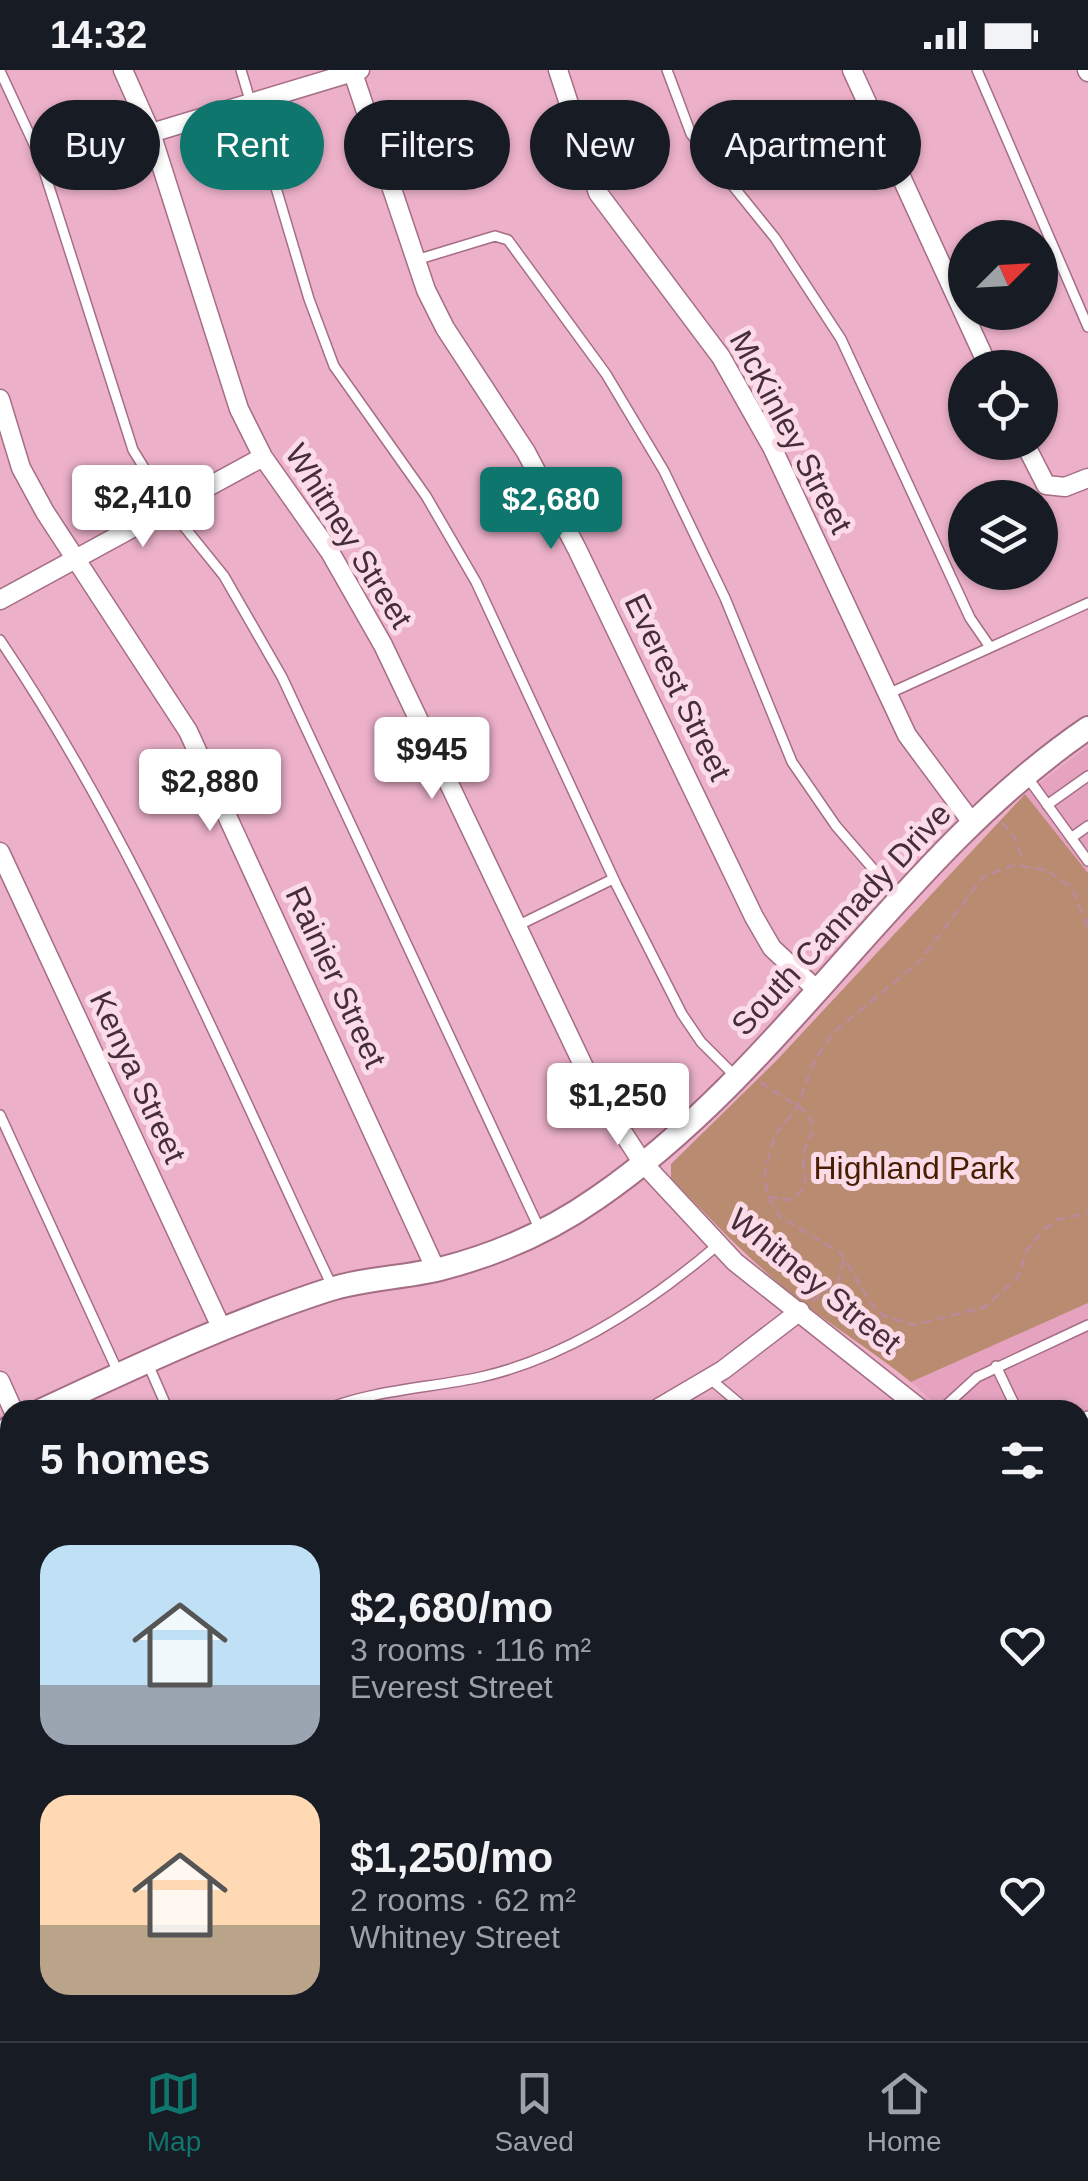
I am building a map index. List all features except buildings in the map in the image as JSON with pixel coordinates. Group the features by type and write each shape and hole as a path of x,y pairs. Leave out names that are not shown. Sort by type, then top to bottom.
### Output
{"street":[{"name":"Whitney Street","path":"124,70 137,100"},
{"name":"McKinley Street","path":"558,70 598,193 721,356 772,447 907,735 973,824"},
{"path":"852,70 981,350"},
{"path":"259,100 355,71"},
{"name":"Everest Street","path":"355,71 416,260 444,328 526,452 662,720 754,917 772,948 818,991"},
{"name":"Whitney Street","path":"160,161 239,408 262,457 330,552 383,645 594,1088 642,1162 719,1244 806,1306 911,1400"},
{"name":"Rainier Street","path":"0,399 21,468 188,732 436,1270"},
{"path":"0,600 262,457"},
{"path":"1033,460 1046,484 1065,487 1088,478"},
{"name":"South Cannady Drive","path":"64,1400 220,1327 334,1288 436,1270 503,1251 597,1199 747,1079 818,991 973,824 1088,728"},
{"name":"Kenya Street","path":"0,852 220,1327"},
{"path":"672,1400 806,1306"}],"lane":[{"path":"241,70 251,100"},
{"path":"667,70 691,134 774,238 841,339 970,618 990,647"},
{"path":"977,70 1088,327"},
{"path":"0,71 39,155 133,450 169,508 224,576 282,677 540,1230"},
{"path":"277,190 309,299 334,366 426,496 476,582 614,879 682,1014 701,1042 747,1079"},
{"path":"416,260 495,236 508,240 606,374 664,470 724,598 792,762 836,826 902,902"},
{"path":"890,692 1088,603"},
{"path":"0,640 60,728 116,836 334,1288"},
{"path":"1026,776 1088,861"},
{"path":"1047,805 1088,776"},
{"path":"1071,838 1088,826"},
{"path":"515,926 614,879"},
{"path":"0,1115 120,1374"},
{"path":"355,1400 486,1376 584,1337 668,1288 719,1244"},
{"path":"951,1400 996,1366 1088,1325"},
{"path":"146,1362 163,1400"},
{"path":"996,1366 1012,1400"},
{"path":"708,1378 735,1400"}],"path":[{"path":"1001,821 1015,838 1024,864"},
{"path":"1088,927 1071,888 1046,870 1024,864 983,877 920,961 843,1021 815,1059 797,1108 771,1144 764,1174 768,1197 790,1225 831,1244 844,1256 872,1305 884,1316 914,1325 985,1308 1018,1277 1027,1250 1044,1229 1057,1220 1088,1213"},
{"path":"747,1079 808,1113 813,1124 802,1158 806,1182 794,1197 768,1197"},
{"path":"806,1306 838,1281 844,1256"}],"shaded area":[{"path":"1088,746 1088,873 1025,794"},
{"path":"1088,1303 1088,1400 931,1400 911,1382"}],"green space":[{"name":"Highland Park","path":"1025,794 1088,873 1088,1303 911,1382 761,1268 671,1178 671,1164 776,1061"}]}
